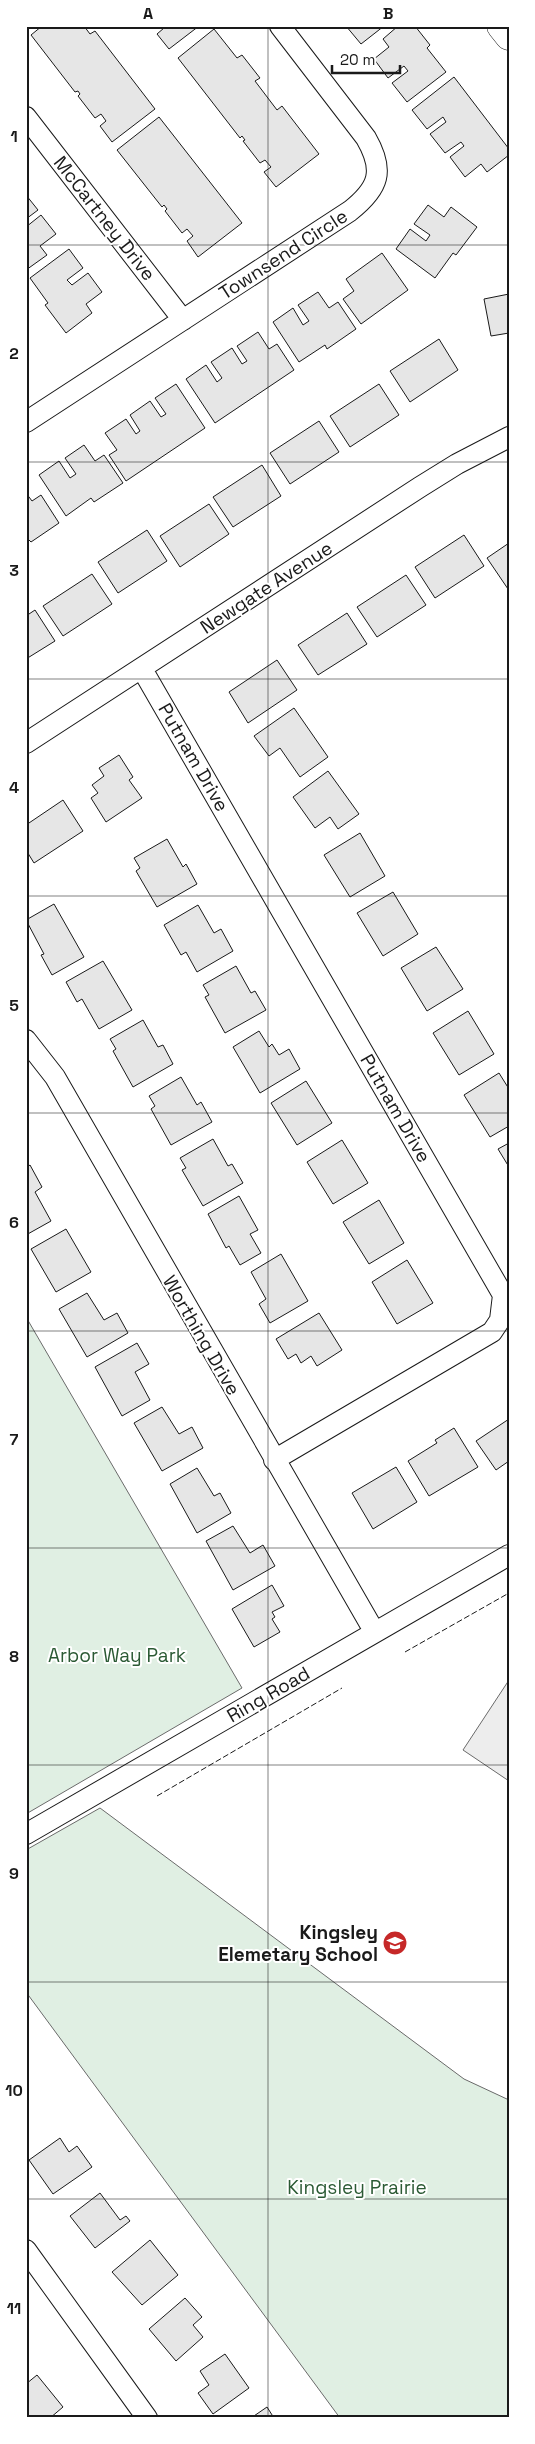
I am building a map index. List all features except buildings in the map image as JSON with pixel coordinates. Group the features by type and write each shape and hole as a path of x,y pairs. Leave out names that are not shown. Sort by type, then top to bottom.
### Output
{"main road":[{"path":"501,26 509,36"}],"street":[{"name":"Townsend Circle","path":"26,422 350,211 365,199 376,180 375,153 366,138 280,26"},
{"name":"McCartney Drive","path":"26,117 183,320"},
{"name":"Newgate Avenue","path":"26,743 427,482 509,437"},
{"name":"Putnam Drive","path":"142,669 502,1295 500,1320 492,1332 274,1460"},
{"name":"Worthing Drive","path":"26,1040 55,1077 374,1631"},
{"name":"Ring Road","path":"26,1834 374,1631 509,1555"},
{"path":"26,2250 147,2418"}],"green space":[{"name":"Arbor Way Park","path":"26,1317 242,1688 26,1814"},
{"name":"Kingsley Prairie","path":"100,1808 464,2079 509,2100 509,2418 340,2418 26,1992 26,1850"}],"shaded area":[{"path":"509,1680 509,1781 463,1750"}],"fence":[{"path":"405,1652 509,1593"},
{"path":"157,1796 342,1688"}],"place":[{"name":"Kingsley Elemetary School","path":"395,1943"}]}
